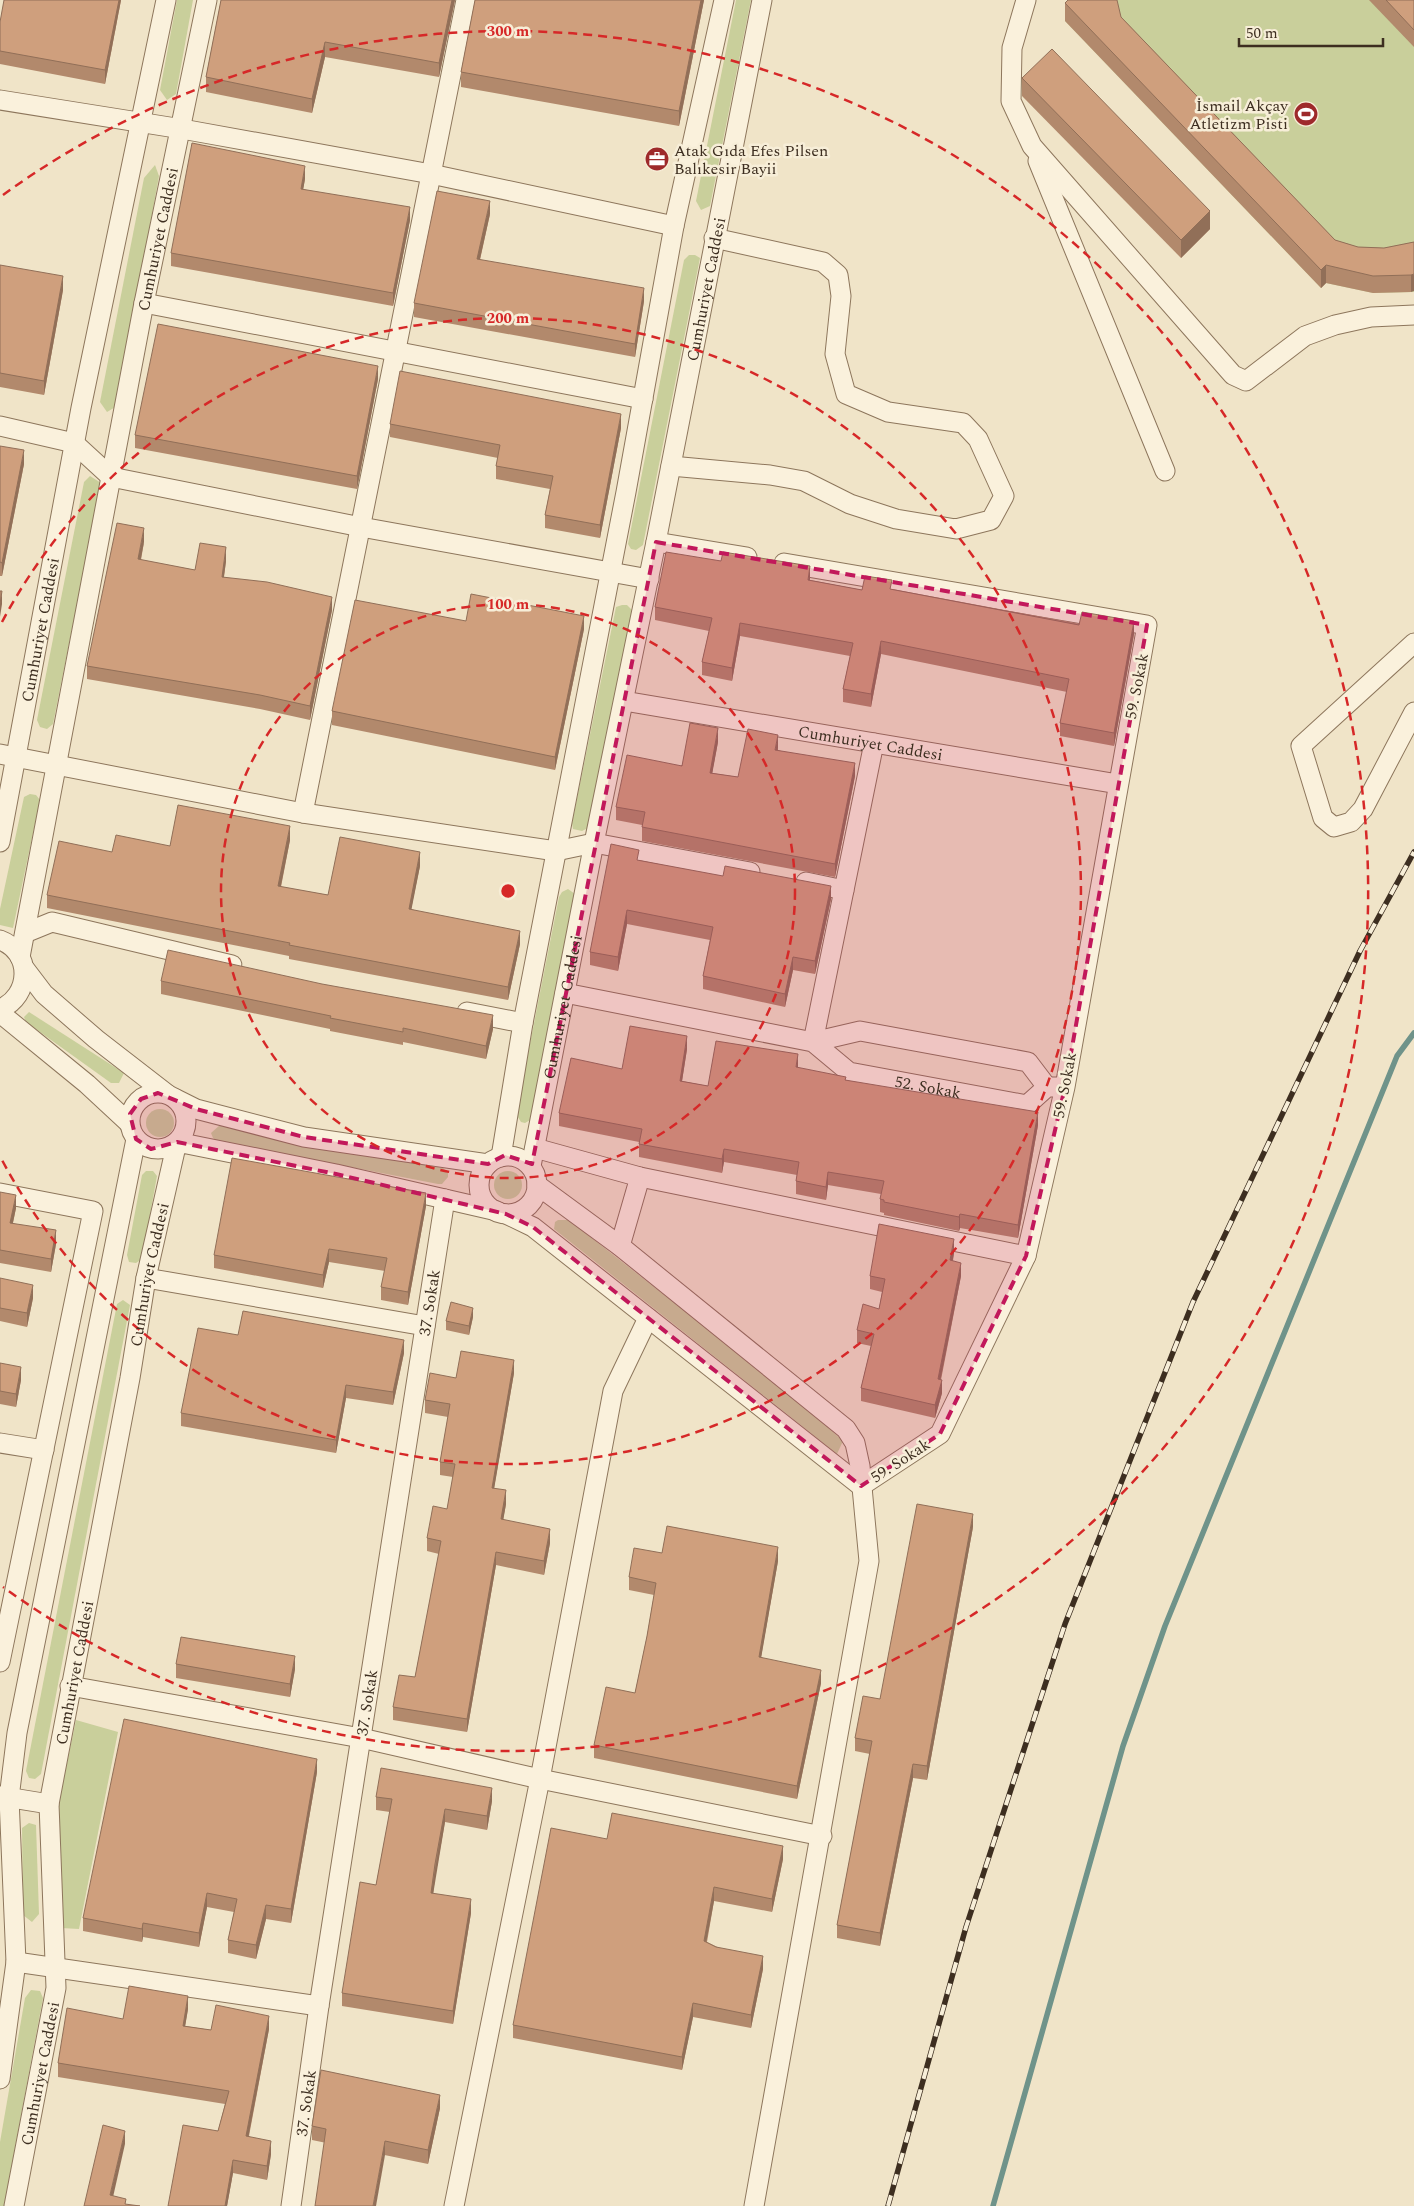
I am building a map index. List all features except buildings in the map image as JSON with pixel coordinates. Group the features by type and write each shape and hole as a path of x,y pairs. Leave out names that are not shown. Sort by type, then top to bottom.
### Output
{"street":[{"name":"Cumhuriyet Caddesi","path":"0,842 8,756 166,0"},
{"name":"Cumhuriyet Caddesi","path":"0,1011 20,993 24,981 22,963 25,933 144,303 182,129 207,0"},
{"path":"303,813 466,0"},
{"path":"724,0 674,226 643,399 523,1022 494,1161 480,1180 480,1190 483,1199 501,1212 533,1227 860,1486"},
{"name":"Cumhuriyet Caddesi","path":"531,1166 594,843 649,579 714,238 762,0"},
{"path":"1026,0 1012,48 1011,101 1032,146 1165,472"},
{"path":"0,100 182,129 431,174 674,226"},
{"path":"1032,146 1233,375 1246,381 1305,336 1320,330 1371,317 1414,314"},
{"path":"671,466 770,475 804,482 850,504 896,519 956,529 991,520 1004,496 978,439 963,423 888,412 846,394 835,354 841,296 838,275 823,262 714,238"},
{"path":"144,303 643,399"},
{"path":"0,426 74,443 111,477 361,527 649,579"},
{"name":"59. Sokak","path":"656,542 1147,625 1118,784 1056,1087 1026,1256 940,1434 860,1486"},
{"path":"1414,643 1301,746 1323,818 1334,827 1351,822 1364,809 1414,712"},
{"name":"Cumhuriyet Caddesi","path":"624,701 1118,784"},
{"path":"813,1042 874,743"},
{"path":"8,756 303,813 556,851 594,843 767,875"},
{"path":"786,879 844,890"},
{"path":"25,933 52,922 253,970"},
{"path":"0,940 13,947 44,994 96,1039 182,1106 186,1115 183,1134 177,1142 160,1150 142,1145 132,1131 87,1084 0,1011"},
{"name":"52. Sokak","path":"566,993 813,1042 860,1031 1028,1062 1056,1087 1027,1105 849,1072 813,1042"},
{"path":"446,1008 523,1022"},
{"path":"0,2079 16,1962 5,1797 132,1131 130,1114 141,1098 158,1093 171,1096 196,1109 304,1136 494,1161 515,1156 531,1166 536,1175 538,1185 531,1203 515,1213 501,1212 336,1174 177,1142"},
{"name":"Cumhuriyet Caddesi","path":"14,2206 56,1988 49,1804 128,1388 146,1278 177,1142"},
{"path":"535,1148 640,1176 1026,1256"},
{"path":"620,1246 640,1176"},
{"path":"538,1185 620,1246 846,1429 855,1443 860,1466 860,1486 869,1562 822,1836 754,2206"},
{"path":"0,1193 93,1211 0,1662"},
{"name":"37. Sokak","path":"291,2206 320,2006 445,1199"},
{"path":"146,1278 425,1326"},
{"path":"454,2206 540,1779 613,1391 648,1318"},
{"path":"0,1442 44,1450"},
{"path":"70,1686 361,1738 540,1779 822,1836"},
{"path":"5,1797 49,1804"},
{"path":"16,1962 320,2006"}],"highlighted area":[{"path":"656,542 1147,625 1065,1087 1026,1256 940,1434 861,1486 533,1227 506,1214 336,1174 177,1142 151,1149 136,1139 130,1114 141,1099 158,1093 196,1109 304,1137 488,1164 505,1155 532,1164"}],"green space":[{"path":"177,0 193,0 176,94 167,100 160,90"},
{"path":"736,0 751,0 710,206 701,210 696,201"},
{"name":"İsmail Akçay Atletizm Pisti","path":"1083,0 1414,0 1414,292 1373,293 1326,283 1321,288 1065,21"},
{"path":"155,165 159,176 117,406 107,412 100,402 144,178"},
{"path":"689,255 695,255 700,258 643,545 636,550 631,549 628,544 684,260"},
{"path":"90,476 101,483 53,724 47,729 40,727 37,720 84,482"},
{"path":"627,605 632,610 588,828 582,831 573,829 572,823 616,607"},
{"path":"30,794 36,795 40,800 13,928 0,925 0,909 24,797"},
{"path":"568,889 575,894 532,1119 525,1123 521,1122 516,1114 559,897 562,892"},
{"path":"29,1012 124,1073 119,1083 111,1083 26,1022 24,1017"},
{"path":"160,1109 170,1113 174,1123 170,1133 160,1137 150,1133 146,1123 150,1113"},
{"path":"220,1125 443,1168 448,1172 448,1177 442,1184 438,1184 217,1141 211,1133"},
{"path":"146,1171 153,1171 157,1176 142,1259 136,1263 129,1262 127,1255 142,1175"},
{"path":"508,1171 518,1175 522,1185 518,1195 508,1199 498,1195 494,1185 498,1175"},
{"path":"558,1220 569,1220 799,1401 843,1441 837,1454 554,1229 555,1222"},
{"path":"123,1300 130,1305 41,1774 35,1779 29,1778 26,1771 117,1304"},
{"path":"76,1720 118,1732 79,1929 61,1928 59,1802"},
{"path":"29,1823 36,1825 39,1914 32,1922 23,1915 22,1828"},
{"path":"31,1990 40,1991 43,1998 4,2206 0,2206 0,2142 25,1998"}],"waterway":[{"path":"993,2206 1123,1746 1165,1626 1397,1056 1414,1033"}],"railway":[{"path":"888,2206 966,1927 1065,1624 1193,1302 1360,951 1414,852"}],"place":[{"name":"İsmail Akçay Atletizm Pisti","path":"1306,114"},
{"name":"Atak Gıda Efes Pilsen Balıkesir Bayii","path":"657,159"}]}
